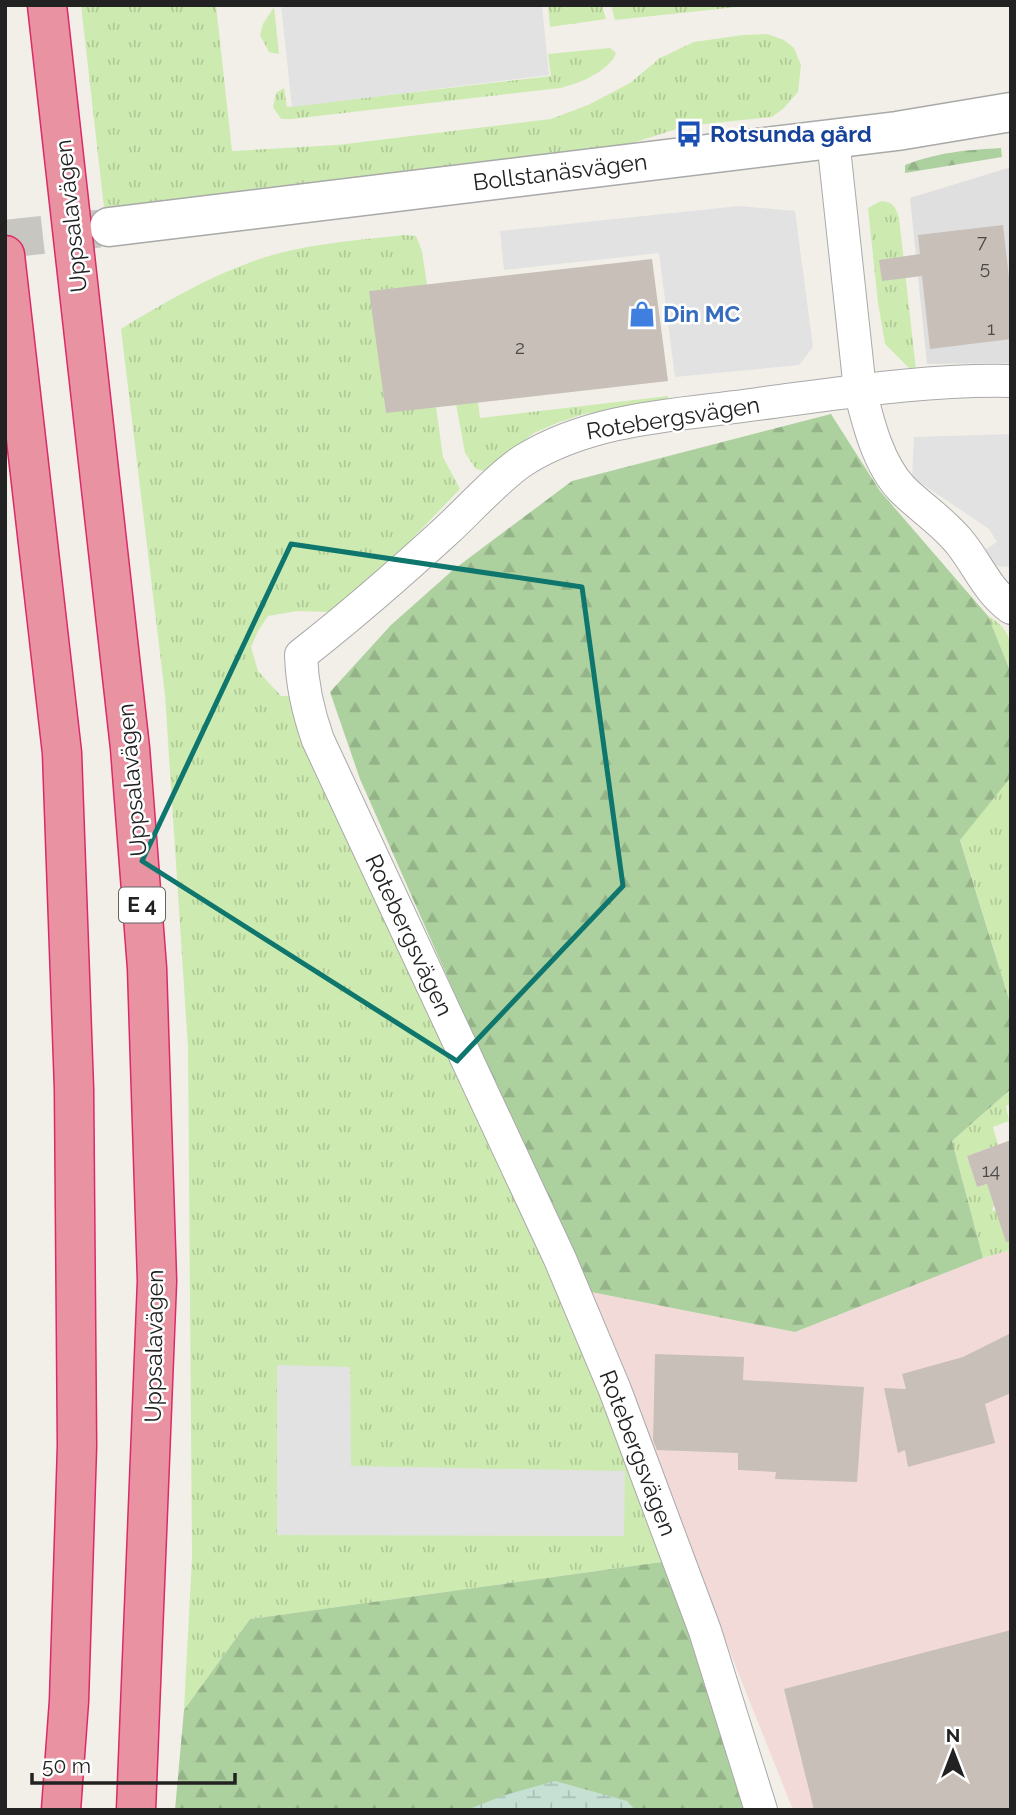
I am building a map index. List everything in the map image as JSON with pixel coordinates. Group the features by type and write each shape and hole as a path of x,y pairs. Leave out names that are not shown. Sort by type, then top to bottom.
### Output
{"highway":[{"name":"Uppsalavägen","path":"47,5 130,748 147,968 157,1281 136,1810"},
{"path":"5,255 62,753 74,1089 77,1446 69,1701 61,1810"}],"street":[{"name":"Bollstanäsvägen","path":"109,227 897,131 1011,112"},
{"path":"833,139 860,390 869,425 891,476 954,536 990,589 1011,608"},
{"name":"Rotebergsvägen","path":"761,1810 705,1631 615,1390 560,1259 318,740 307,711 301,655 360,609 520,463 552,443 594,429 637,420 860,390 924,384 1011,381"}],"highlighted area":[{"path":"291,544 582,587 623,886 457,1061 142,861"}],"shaded area":[{"path":"281,5 542,5 549,75 292,107"},
{"path":"1011,167 1011,363 927,364 910,198"},
{"path":"739,206 795,211 813,347 799,365 675,377 659,253 504,270 500,231"},
{"path":"1011,434 1011,567 981,565 974,557 997,542 989,529 912,477 914,437"},
{"path":"1011,1250 1011,1810 793,1810 586,1291 795,1332 983,1258"},
{"path":"277,1365 350,1367 351,1466 625,1471 624,1536 277,1535"}],"green space":[{"path":"81,5 216,5 232,151 337,145 551,119 588,105 630,83 660,58 694,42 767,34 784,40 794,48 801,65 798,92 772,117 686,126 601,153 104,208"},
{"path":"548,5 602,5 606,19 550,27"},
{"path":"611,5 756,5 615,20"},
{"path":"274,7 279,54 269,52 260,35 263,24"},
{"path":"610,48 616,53 613,60 600,71 560,88 292,119 281,119 273,107 276,93 284,88 287,107 551,76 548,54"},
{"path":"1001,148 1002,157 905,173 905,165 929,157"},
{"path":"881,201 893,205 899,218 916,370 910,369 885,344 868,208"},
{"path":"416,236 422,251 427,285 370,291 386,412 436,407 443,457 460,489 385,567 342,607 328,612 297,611 268,616 251,647 258,671 281,696 294,696 584,1354 669,1561 250,1619 184,1710 192,1557 188,1048 165,695 121,329 196,286 235,268 276,254 339,242"},
{"path":"668,396 668,403 584,414 557,423 534,433 485,471 476,469 465,453 456,404 478,402 480,418"},
{"path":"831,414 880,491 988,616 1011,673 1011,777 960,840 1011,1006 1011,1089 952,1141 983,1258 795,1332 586,1291 360,779 330,692 391,625 453,570 572,481"},
{"path":"988,616 1007,633 1011,647 1011,673"},
{"path":"1011,777 1011,1006 960,839"},
{"path":"1011,1089 1011,1104 1006,1106 1009,1121 993,1127 998,1145 967,1156 977,1187 987,1184 994,1205 992,1211 1011,1206 1011,1250 983,1258 952,1141"},
{"path":"669,1561 753,1810 175,1810 184,1710 250,1619"},
{"path":"555,1781 627,1801 635,1810 467,1810 502,1796"}],"building":[{"path":"1003,225 1011,295 1011,339 930,349 922,276 882,281 879,260 920,254 918,235"},
{"path":"652,259 668,381 386,413 369,291"},
{"path":"1011,1140 1011,1241 1006,1242 987,1184 977,1187 967,1156"},
{"path":"1011,1333 1011,1393 985,1404 995,1443 908,1467 905,1450 898,1453 884,1388 906,1389 902,1374 963,1357"},
{"path":"655,1354 744,1357 743,1380 864,1387 857,1482 775,1479 776,1472 738,1470 738,1453 657,1450 653,1440"},
{"path":"1011,1630 1011,1810 814,1810 784,1689"}],"tunnel":[{"path":"5,239 104,228"}],"place":[{"name":"Rotsunda gård","path":"689,134"},
{"name":"Din MC","path":"642,314"}]}
